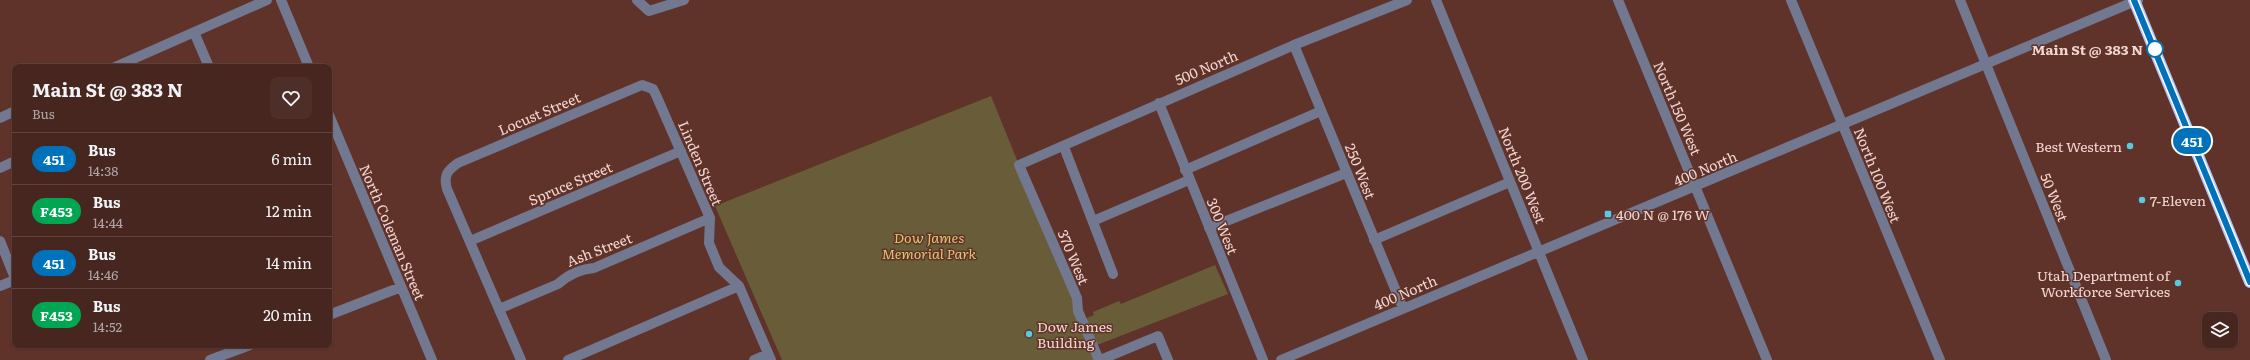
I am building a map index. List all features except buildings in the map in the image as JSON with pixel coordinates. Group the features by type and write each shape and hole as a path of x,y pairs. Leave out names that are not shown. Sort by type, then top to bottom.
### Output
{"highway":[{"path":"2136,0 2250,282"}],"street":[{"path":"122,64 267,0"},
{"path":"281,0 308,64"},
{"path":"637,0 649,11 684,0"},
{"name":"500 North","path":"1019,165 1064,147 1159,103 1294,45 1407,0"},
{"name":"North 200 West","path":"1436,0 1583,360"},
{"name":"North 150 West","path":"1618,0 1767,360"},
{"name":"North 100 West","path":"1791,0 1940,360"},
{"name":"50 West","path":"1960,0 2106,360"},
{"name":"400 North","path":"1281,360 1539,251 1843,126 2136,0"},
{"path":"194,32 208,64"},
{"name":"250 West","path":"1294,45 1403,308"},
{"name":"Linden Street","path":"648,85 653,89 656,95 710,218 709,243 719,267 739,286 770,357"},
{"name":"Locust Street","path":"470,241 447,189 445,175 448,170 458,163 635,86 648,85"},
{"name":"300 West","path":"1159,103 1263,360"},
{"path":"1185,170 1321,111"},
{"path":"0,118 12,112"},
{"name":"North Coleman Street","path":"334,139 402,287 432,360"},
{"path":"1064,147 1113,274"},
{"name":"Spruce Street","path":"470,241 681,151"},
{"path":"0,168 12,162"},
{"name":"370 West","path":"1019,165 1077,298 1078,311 1099,360"},
{"path":"1210,228 1346,173"},
{"path":"1093,221 1189,180"},
{"path":"1374,240 1510,182"},
{"name":"Ash Street","path":"499,309 558,284 566,277 586,269 594,268 710,218"},
{"path":"0,241 12,271"},
{"path":"470,241 521,360"},
{"path":"0,286 12,280"},
{"path":"568,360 739,286"},
{"path":"332,314 402,287"},
{"path":"1099,360 1158,336 1168,360"},
{"path":"210,360 226,349"},
{"path":"754,360 770,357"}],"green space":[{"name":"Dow James Memorial Park","path":"991,96 1082,320 1094,315 1093,312 1119,301 1121,304 1215,265 1228,294 1092,347 1097,360 782,360 715,206"}],"bus line":[{"name":"451","path":"2134,0 2250,282"}],"place":[{"name":"Main St @ 383 N","path":"2155,49"},
{"name":"Best Western","path":"2130,146"},
{"name":"7-Eleven","path":"2142,200"},
{"name":"400 N @ 176 W","path":"1608,214"},
{"name":"Utah Department of Workforce Services","path":"2178,283"},
{"name":"Dow James Building","path":"1029,334"}]}
